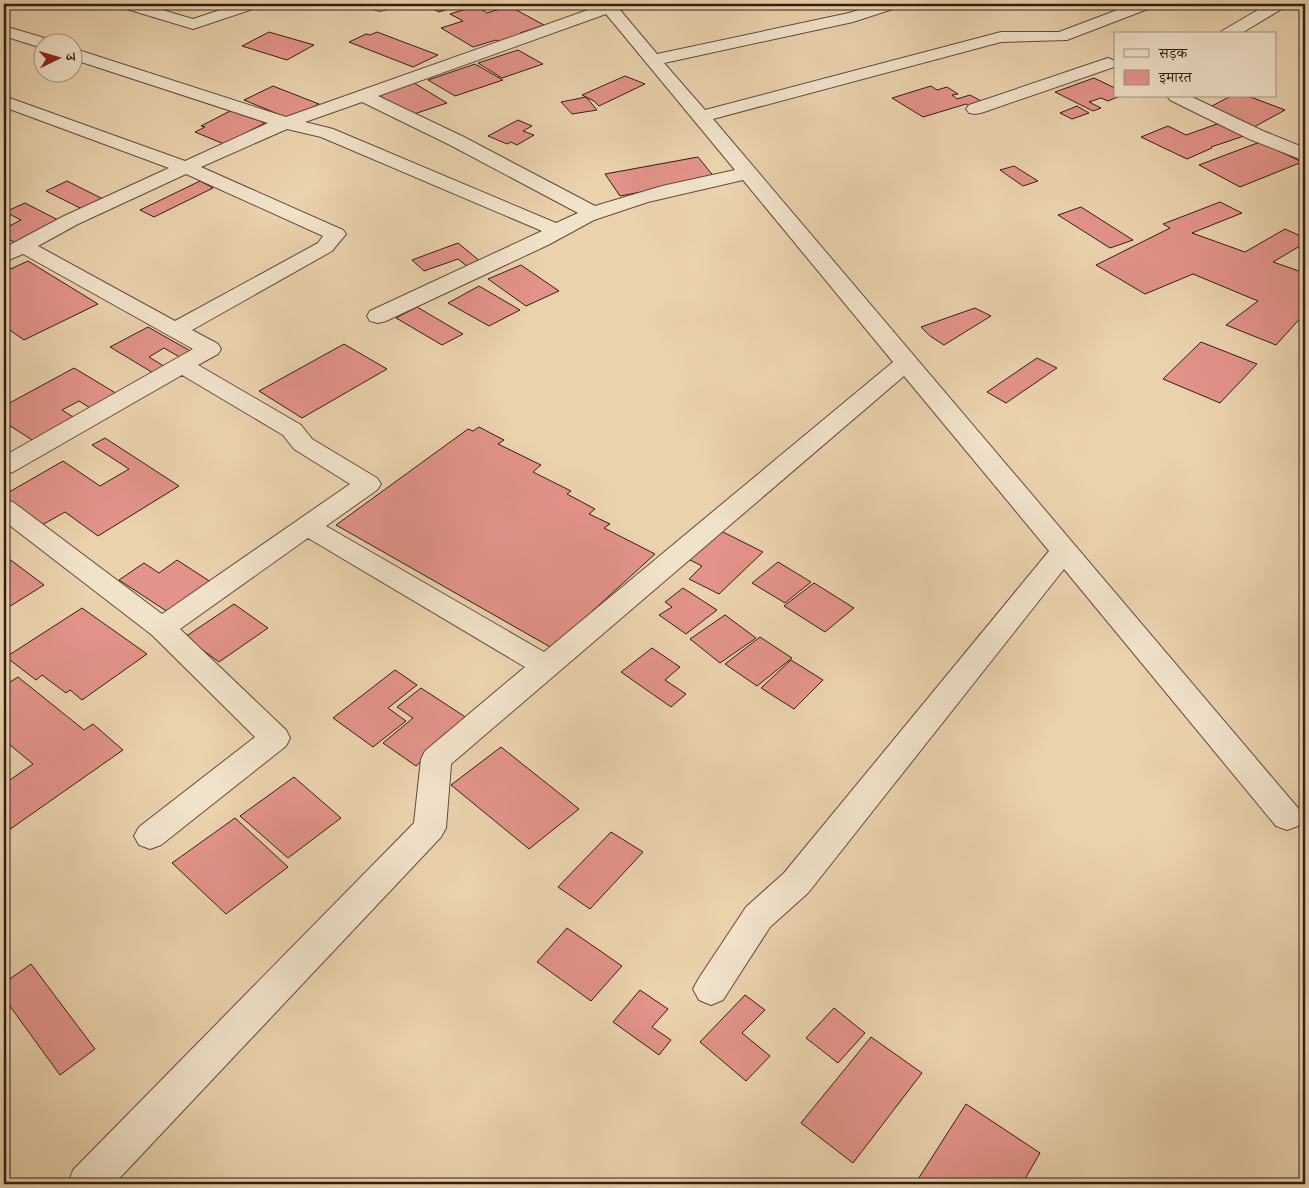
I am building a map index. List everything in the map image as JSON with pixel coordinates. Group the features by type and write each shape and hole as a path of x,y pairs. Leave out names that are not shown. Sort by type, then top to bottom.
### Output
{"street":[{"path":"126,4 193,24 233,9 253,4"},
{"path":"216,4 233,9"},
{"path":"371,4 380,6 390,4"},
{"path":"653,60 853,17 893,4"},
{"path":"701,117 1001,37 1061,37 1147,4"},
{"path":"1231,32 1280,4"},
{"path":"13,251 71,220 286,123 615,5 653,60 1287,817"},
{"path":"4,31 32,40"},
{"path":"1061,37 1077,46"},
{"path":"1092,54 1111,65"},
{"path":"82,56 286,123 327,133 556,230"},
{"path":"975,109 1111,65"},
{"path":"363,96 457,140 593,213"},
{"path":"1180,98 1256,135 1305,155"},
{"path":"4,101 185,167 336,234 325,247 175,330"},
{"path":"378,316 541,241 556,230 593,213 670,190 748,173"},
{"path":"4,466 210,349 13,251"},
{"path":"87,1184 430,828 436,759 907,362"},
{"path":"162,628 368,484 303,444 292,430 182,365"},
{"path":"4,508 162,628 275,738 150,836"},
{"path":"307,526 546,666"},
{"path":"711,989 758,917 796,883 1064,550"}],"building":[{"path":"423,4 463,4 439,12"},
{"path":"476,6 487,13 509,6 544,25 520,33 525,36 502,43 496,40 473,47 441,28 463,21 450,14"},
{"path":"269,32 314,45 287,60 242,46"},
{"path":"377,32 438,55 413,67 349,42 366,34 370,35"},
{"path":"518,50 543,64 502,78 478,63"},
{"path":"475,64 503,80 455,96 428,80"},
{"path":"625,76 645,84 599,106 582,95"},
{"path":"1094,78 1114,88 1115,98 1108,101 1101,98 1089,102 1101,108 1093,111 1055,92"},
{"path":"414,83 447,103 411,115 378,95"},
{"path":"273,86 319,104 290,119 244,100"},
{"path":"931,86 937,90 947,87 958,94 952,95 957,99 970,95 983,102 970,107 966,104 923,117 892,98"},
{"path":"586,97 597,110 572,114 561,102"},
{"path":"1227,98 1253,98 1285,110 1254,127 1208,108"},
{"path":"1077,106 1089,113 1072,119 1060,113"},
{"path":"232,110 265,123 224,144 195,132 205,127 201,126"},
{"path":"518,120 532,126 523,131 534,135 517,145 511,142 507,144 488,136"},
{"path":"1220,123 1244,136 1211,147 1187,159 1141,137 1168,126 1186,135"},
{"path":"1260,142 1302,162 1240,187 1199,165"},
{"path":"698,157 715,178 620,196 605,174"},
{"path":"1014,166 1038,181 1023,186 1000,170"},
{"path":"67,181 107,201 86,211 46,191"},
{"path":"200,181 213,188 154,217 140,210"},
{"path":"1220,202 1242,213 1192,233 1245,252 1285,229 1305,238 1305,243 1273,262 1305,273 1305,313 1276,345 1226,325 1258,301 1193,274 1145,294 1096,265 1170,228 1163,224"},
{"path":"25,203 62,222 17,244 4,236 4,229 21,220 5,212"},
{"path":"1081,207 1133,240 1110,248 1058,215"},
{"path":"458,243 481,262 468,267 458,259 424,271 412,260"},
{"path":"28,261 98,304 24,340 4,326 4,272"},
{"path":"521,265 559,291 526,306 488,279"},
{"path":"479,286 520,310 489,326 448,303"},
{"path":"417,307 463,334 442,345 396,318"},
{"path":"975,308 991,316 944,345 930,336 921,327"},
{"path":"148,327 194,353 183,359 164,348 149,357 167,368 155,374 110,347"},
{"path":"1201,342 1257,364 1220,403 1163,379"},
{"path":"344,344 387,369 302,418 259,391"},
{"path":"1037,358 1057,368 1006,403 987,392"},
{"path":"74,368 124,398 98,413 79,401 62,410 81,422 40,445 4,422 4,406"},
{"path":"479,427 504,440 498,444 541,465 533,472 571,491 567,494 595,509 589,514 610,524 604,528 655,554 552,648 336,525 468,429 473,431"},
{"path":"105,438 179,486 98,536 65,512 42,525 4,498 4,495 63,461 100,486 129,469 92,445"},
{"path":"719,530 763,552 719,594 689,579 702,566 688,559"},
{"path":"4,555 44,585 4,610"},
{"path":"177,560 214,584 171,614 119,580 144,563 159,573"},
{"path":"778,562 811,582 785,603 752,583"},
{"path":"814,583 854,608 825,632 784,606"},
{"path":"683,588 717,610 686,634 659,615 672,607 665,602"},
{"path":"234,604 268,628 219,662 185,637"},
{"path":"82,608 147,654 82,700 70,690 66,693 42,675 36,680 6,657"},
{"path":"725,615 756,638 720,663 690,639"},
{"path":"760,637 792,658 757,686 725,664"},
{"path":"652,648 680,667 665,680 686,694 671,707 621,672"},
{"path":"791,660 823,680 794,709 761,688"},
{"path":"395,670 417,685 388,708 406,721 373,747 333,718"},
{"path":"18,677 84,730 93,724 123,750 6,832 7,834 4,836 4,784 33,764 4,740 4,686"},
{"path":"421,688 470,720 416,766 383,743 413,718 397,707"},
{"path":"501,747 579,809 529,849 451,785"},
{"path":"294,777 341,818 288,858 240,816"},
{"path":"235,818 288,867 226,914 172,863"},
{"path":"611,832 643,852 590,909 558,887"},
{"path":"567,928 622,966 591,1001 537,962"},
{"path":"31,964 95,1049 60,1075 4,998 4,983"},
{"path":"640,990 668,1009 652,1027 671,1040 659,1055 613,1022"},
{"path":"745,995 765,1010 742,1033 770,1056 746,1081 700,1042"},
{"path":"834,1008 865,1033 838,1063 806,1038"},
{"path":"871,1037 922,1073 853,1163 801,1123"},
{"path":"966,1104 1040,1153 1022,1184 915,1184"}]}
